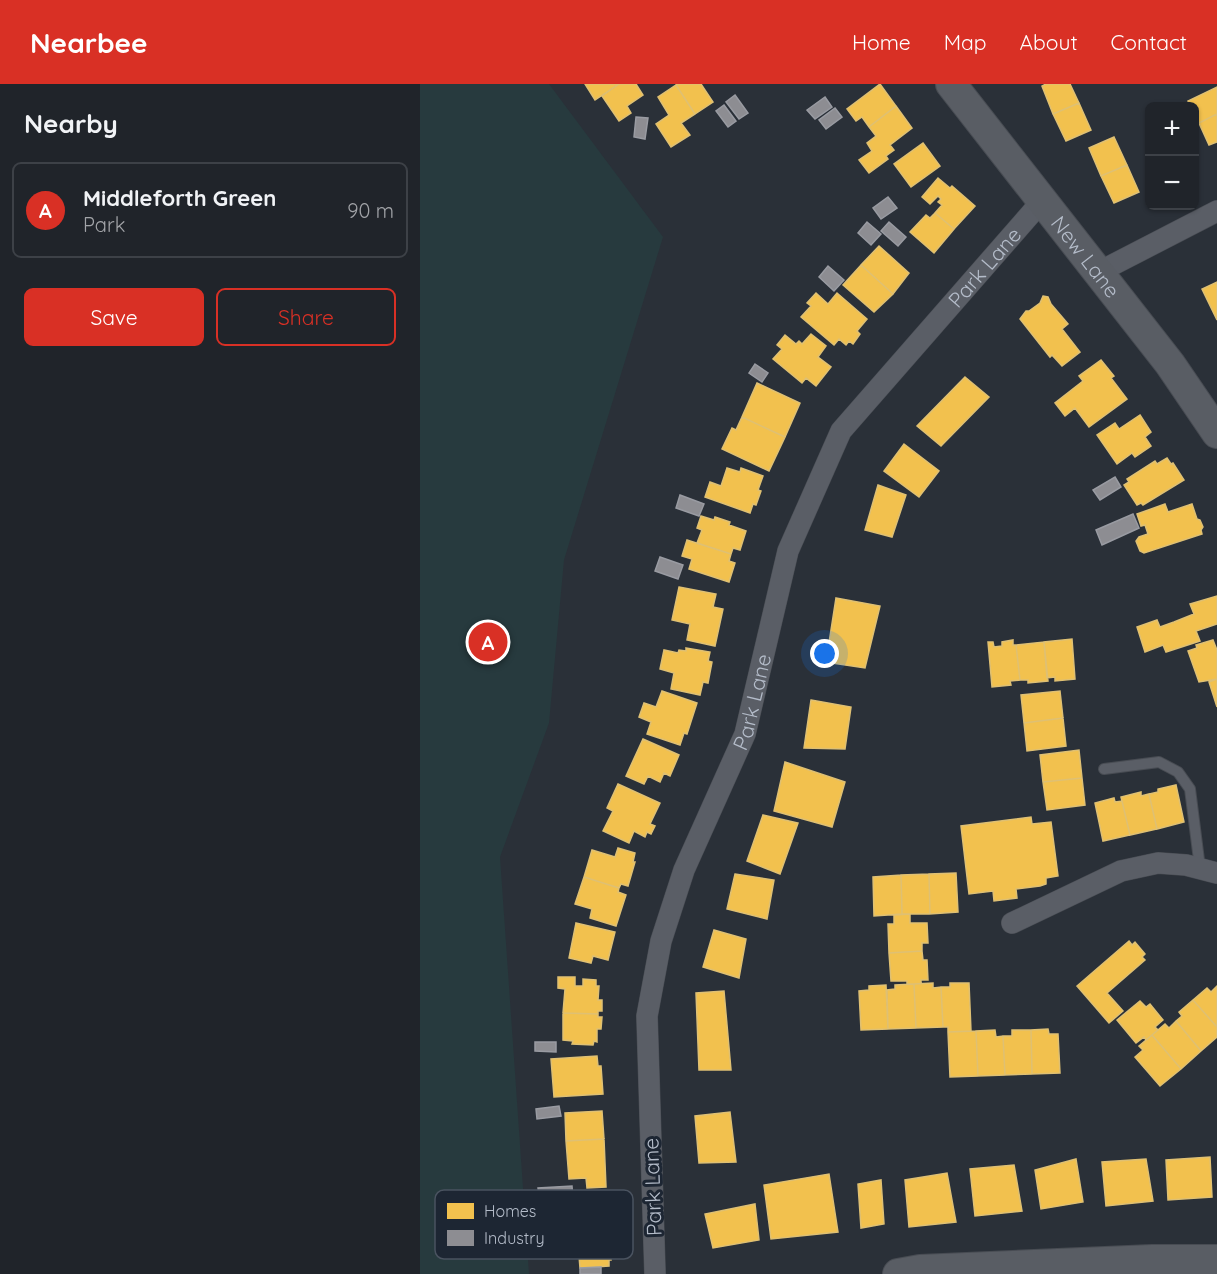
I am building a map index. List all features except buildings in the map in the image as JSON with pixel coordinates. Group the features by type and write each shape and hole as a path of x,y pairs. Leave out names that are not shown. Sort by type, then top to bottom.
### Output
{"street":[{"name":"New Lane","path":"951,84 1096,273 1170,364 1217,433"},
{"name":"Park Lane","path":"655,1274 646,1016 661,941 684,870 745,734 788,551 841,431 1042,201"},
{"path":"1096,273 1217,211"},
{"path":"1012,923 1121,871 1158,863 1186,865 1208,871"},
{"path":"898,1274 920,1270 1151,1267 1217,1260"}],"lane":[{"path":"1104,769 1159,762 1178,772 1190,789 1208,871"}],"green space":[{"path":"420,84 549,84 663,237 564,560 549,723 500,857 523,1190 435,1190 435,1259 528,1259 529,1274 420,1274"}],"place":[{"name":"Middleforth Green","path":"488,642"}]}
